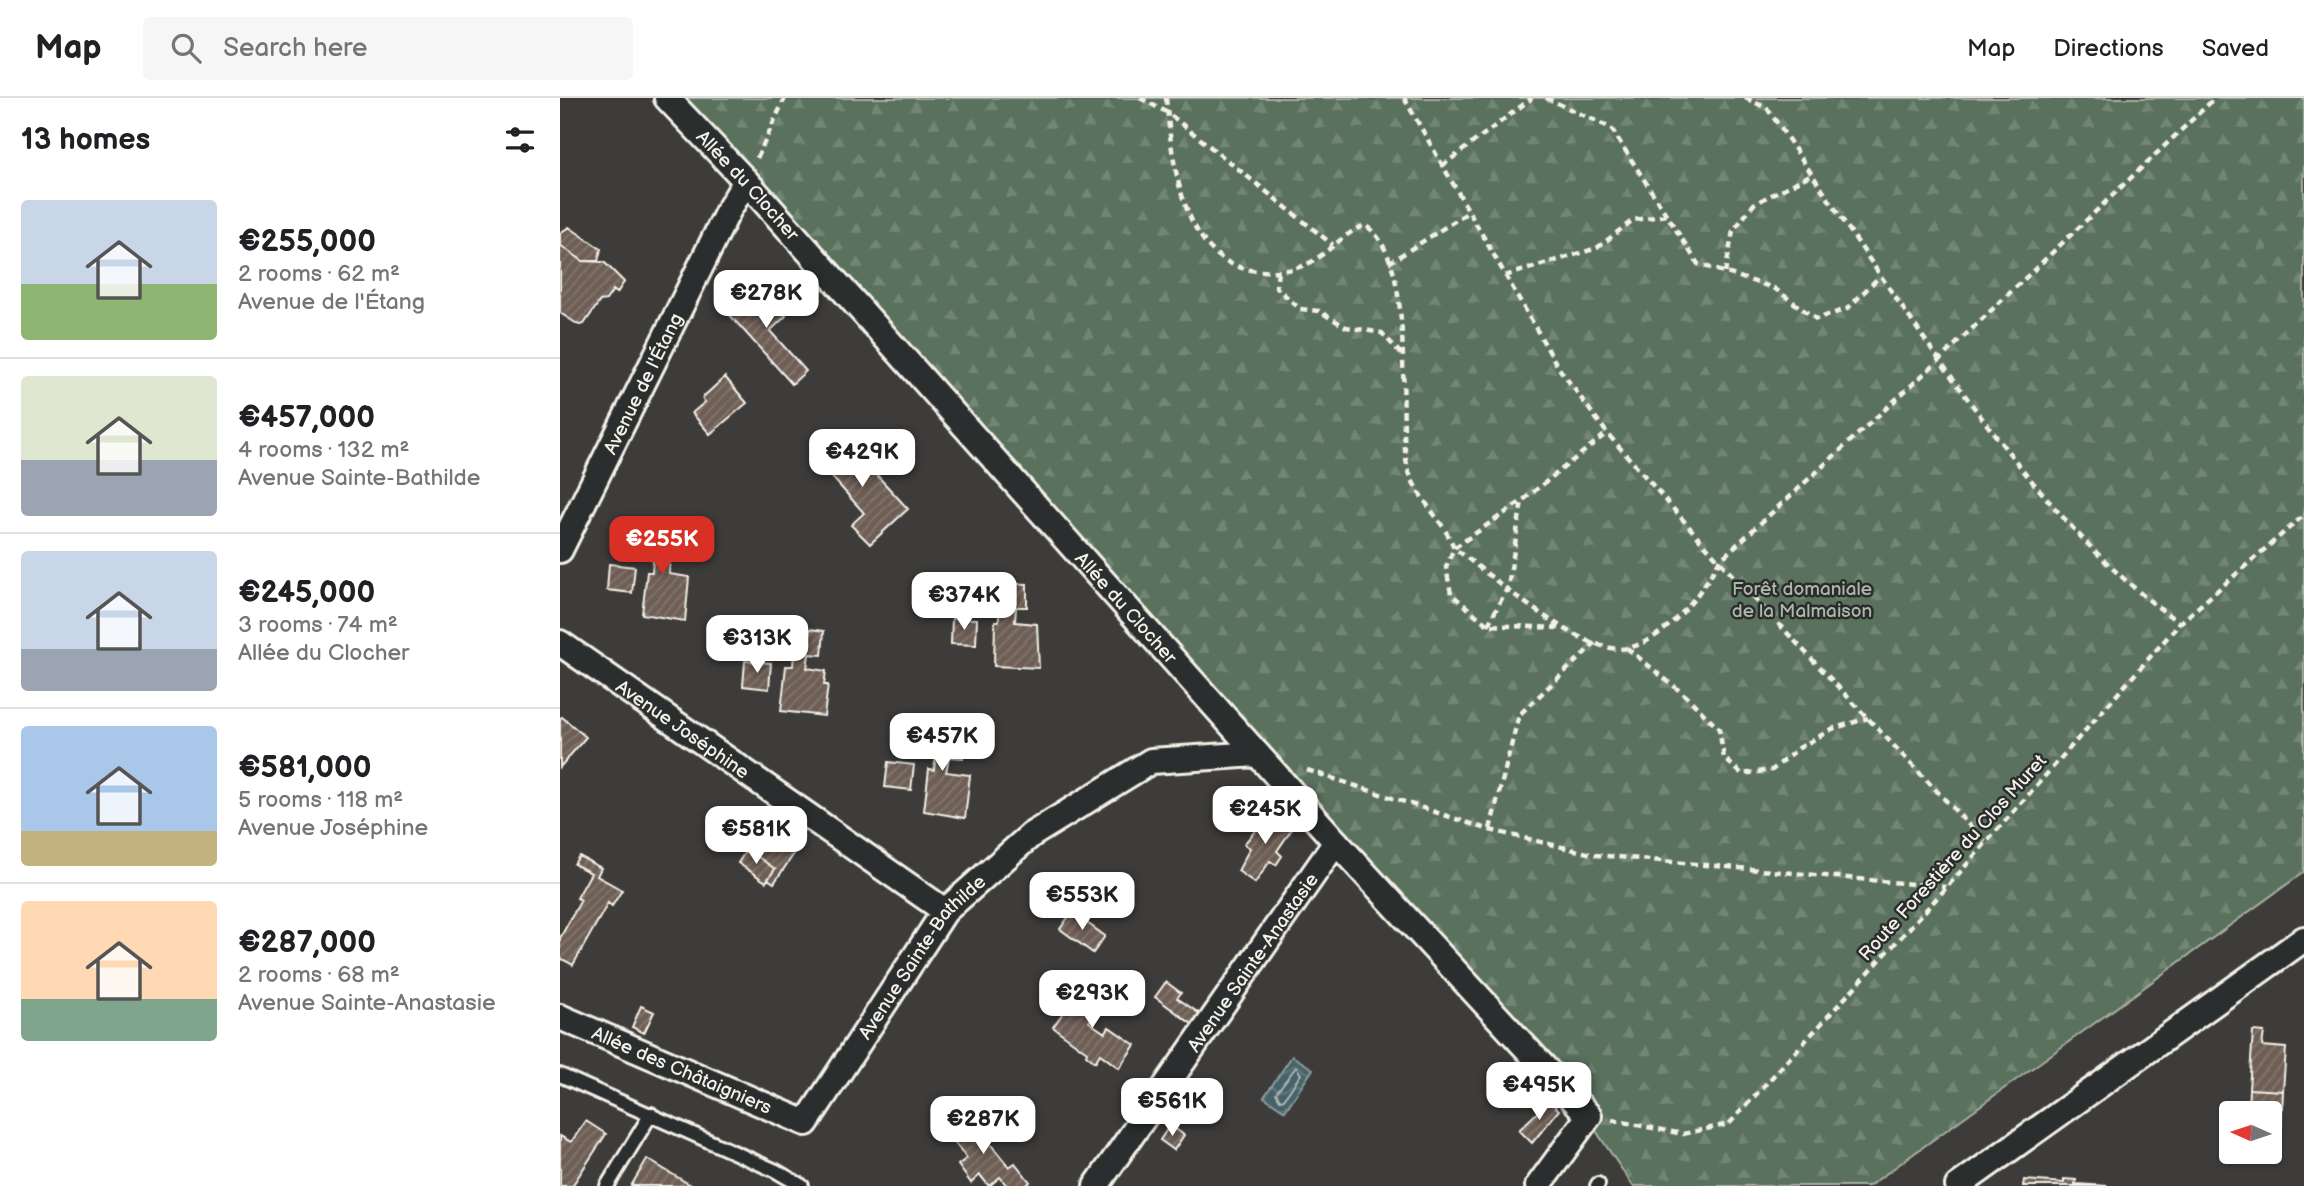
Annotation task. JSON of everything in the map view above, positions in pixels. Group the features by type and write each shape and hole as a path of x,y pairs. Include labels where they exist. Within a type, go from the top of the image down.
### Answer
{"street":[{"name":"Allée du Clocher","path":"667,98 746,181 1336,842 1589,1116"},
{"name":"Avenue de l'Étang","path":"560,550 728,211 746,181"},
{"name":"Avenue Joséphine","path":"560,643 945,911"},
{"name":"Avenue Sainte-Bathilde","path":"806,1123 945,911 1031,835 1151,761 1257,754"},
{"name":"Avenue Sainte-Anastasie","path":"1096,1186 1336,842"},
{"path":"1958,1186 2304,939"},
{"name":"Allée des Châtaigniers","path":"560,1017 806,1123"},
{"path":"1538,1186 1589,1116"}],"lane":[{"path":"560,1075 776,1171 802,1186"},
{"path":"607,1186 651,1114"}],"path":[{"path":"746,181 785,98"},
{"path":"1140,98 1168,113 1333,245"},
{"path":"1166,98 1182,195 1205,246 1226,263 1252,271 1278,272 1307,265 1365,225 1374,231 1389,263 1401,318 1406,460 1421,500 1446,527 1454,548 1560,628 1595,643 1627,648 1686,696 1719,729 1724,758 1742,774 1772,769 1799,748 1832,729 1868,718"},
{"path":"1404,98 1558,367 1607,433 1719,561 1985,842"},
{"path":"1442,166 1532,98"},
{"path":"1546,98 1611,128 1698,264 1774,288 1816,319 1847,309 1879,277"},
{"path":"1745,98 1767,108 1879,277 2025,476 2137,594 2180,623"},
{"path":"1627,648 1668,628 1707,582 1719,561 1938,360 2215,98"},
{"path":"1725,273 1733,231 1754,204 1812,174"},
{"path":"1389,263 1470,211"},
{"path":"1505,276 1597,248 1633,220 1667,215"},
{"path":"1278,272 1276,287 1300,309 1320,311 1346,327 1382,333 1404,356"},
{"path":"1560,628 1489,625 1451,594 1446,568 1454,548 1522,500 1607,433"},
{"path":"1489,625 1508,587 1522,500"},
{"name":"Route Forestière du Clos Muret","path":"1589,1116 1683,1134 1729,1124 1947,887 2180,623 2304,515"},
{"path":"1490,830 1519,715 1595,643"},
{"path":"1257,754 1490,830 1595,855 1947,887"}],"green space":[{"name":"Forêt domaniale de la Malmaison","path":"682,98 2304,98 2304,872 1869,1186 1633,1186 1594,1128 1566,1109 1357,846"}],"water":[{"path":"1292,1056 1313,1069 1285,1111 1264,1097"}],"building":[{"path":"569,227 601,249 598,261 583,261 560,245 560,233"},
{"path":"560,245 583,261 604,262 624,282 617,293 613,290 606,300 600,301 584,324 579,325 560,313"},
{"path":"758,284 786,316 770,331 806,371 792,384 728,313"},
{"path":"725,377 747,403 710,434 692,413 705,402 702,398"},
{"path":"840,435 908,509 870,544 851,525 864,513 815,458"},
{"path":"629,532 654,534 654,545 670,546 671,535 685,537 683,561 670,560 669,574 689,577 685,621 642,614 647,572 652,572 653,559 627,555"},
{"path":"609,564 635,567 632,593 607,590"},
{"path":"958,581 984,582 984,593 997,594 997,583 1027,584 1027,607 1016,607 1015,622 1037,624 1039,668 994,666 995,621 999,621 999,607 957,605"},
{"path":"952,618 977,619 976,645 951,644"},
{"path":"770,625 795,627 795,638 809,640 810,629 824,631 822,655 809,654 807,668 826,671 824,685 828,685 824,716 781,711 786,666 793,666 794,652 768,649"},
{"path":"745,661 771,663 769,689 743,686"},
{"path":"560,718 586,737 560,767"},
{"path":"911,727 936,730 935,740 950,742 951,732 965,734 963,758 949,757 946,772 970,775 965,818 924,811 929,769 934,770 936,755 908,752"},
{"path":"888,762 914,765 911,790 885,787"},
{"path":"1272,811 1294,826 1277,851 1282,856 1276,865 1270,861 1255,883 1238,871 1250,848 1244,844"},
{"path":"755,814 800,845 774,883 768,879 775,869 735,841"},
{"path":"747,849 775,869 766,882 738,863"},
{"path":"579,856 601,868 597,876 622,890 612,906 608,903 573,965 560,958 560,938 581,900 577,898 591,873 574,864"},
{"path":"1072,912 1105,936 1093,953 1060,929"},
{"path":"1166,982 1181,993 1177,998 1200,1014 1196,1027 1155,997"},
{"path":"1082,986 1104,1002 1089,1022 1105,1033 1109,1027 1135,1045 1119,1068 1100,1054 1095,1062 1086,1055 1087,1052 1053,1027"},
{"path":"641,1006 654,1012 644,1033 632,1027"},
{"path":"2253,1031 2264,1032 2262,1046 2286,1048 2283,1091 2249,1089"},
{"path":"2249,1089 2283,1091 2282,1112 2282,1101 2248,1101"},
{"path":"1549,1101 1559,1110 1532,1143 1519,1130"},
{"path":"966,1114 1009,1167 1015,1163 1030,1182 1026,1186 1007,1186 1000,1177 989,1186 980,1175 971,1183 958,1165 967,1158 945,1131"},
{"path":"586,1121 606,1134 572,1186 560,1186 560,1136 571,1142"},
{"path":"1170,1125 1184,1135 1174,1150 1160,1140"},
{"path":"647,1159 692,1186 631,1186"},
{"path":"2064,1179 2076,1180 2075,1184 2108,1186 2023,1186 2024,1180 2064,1183"}]}
